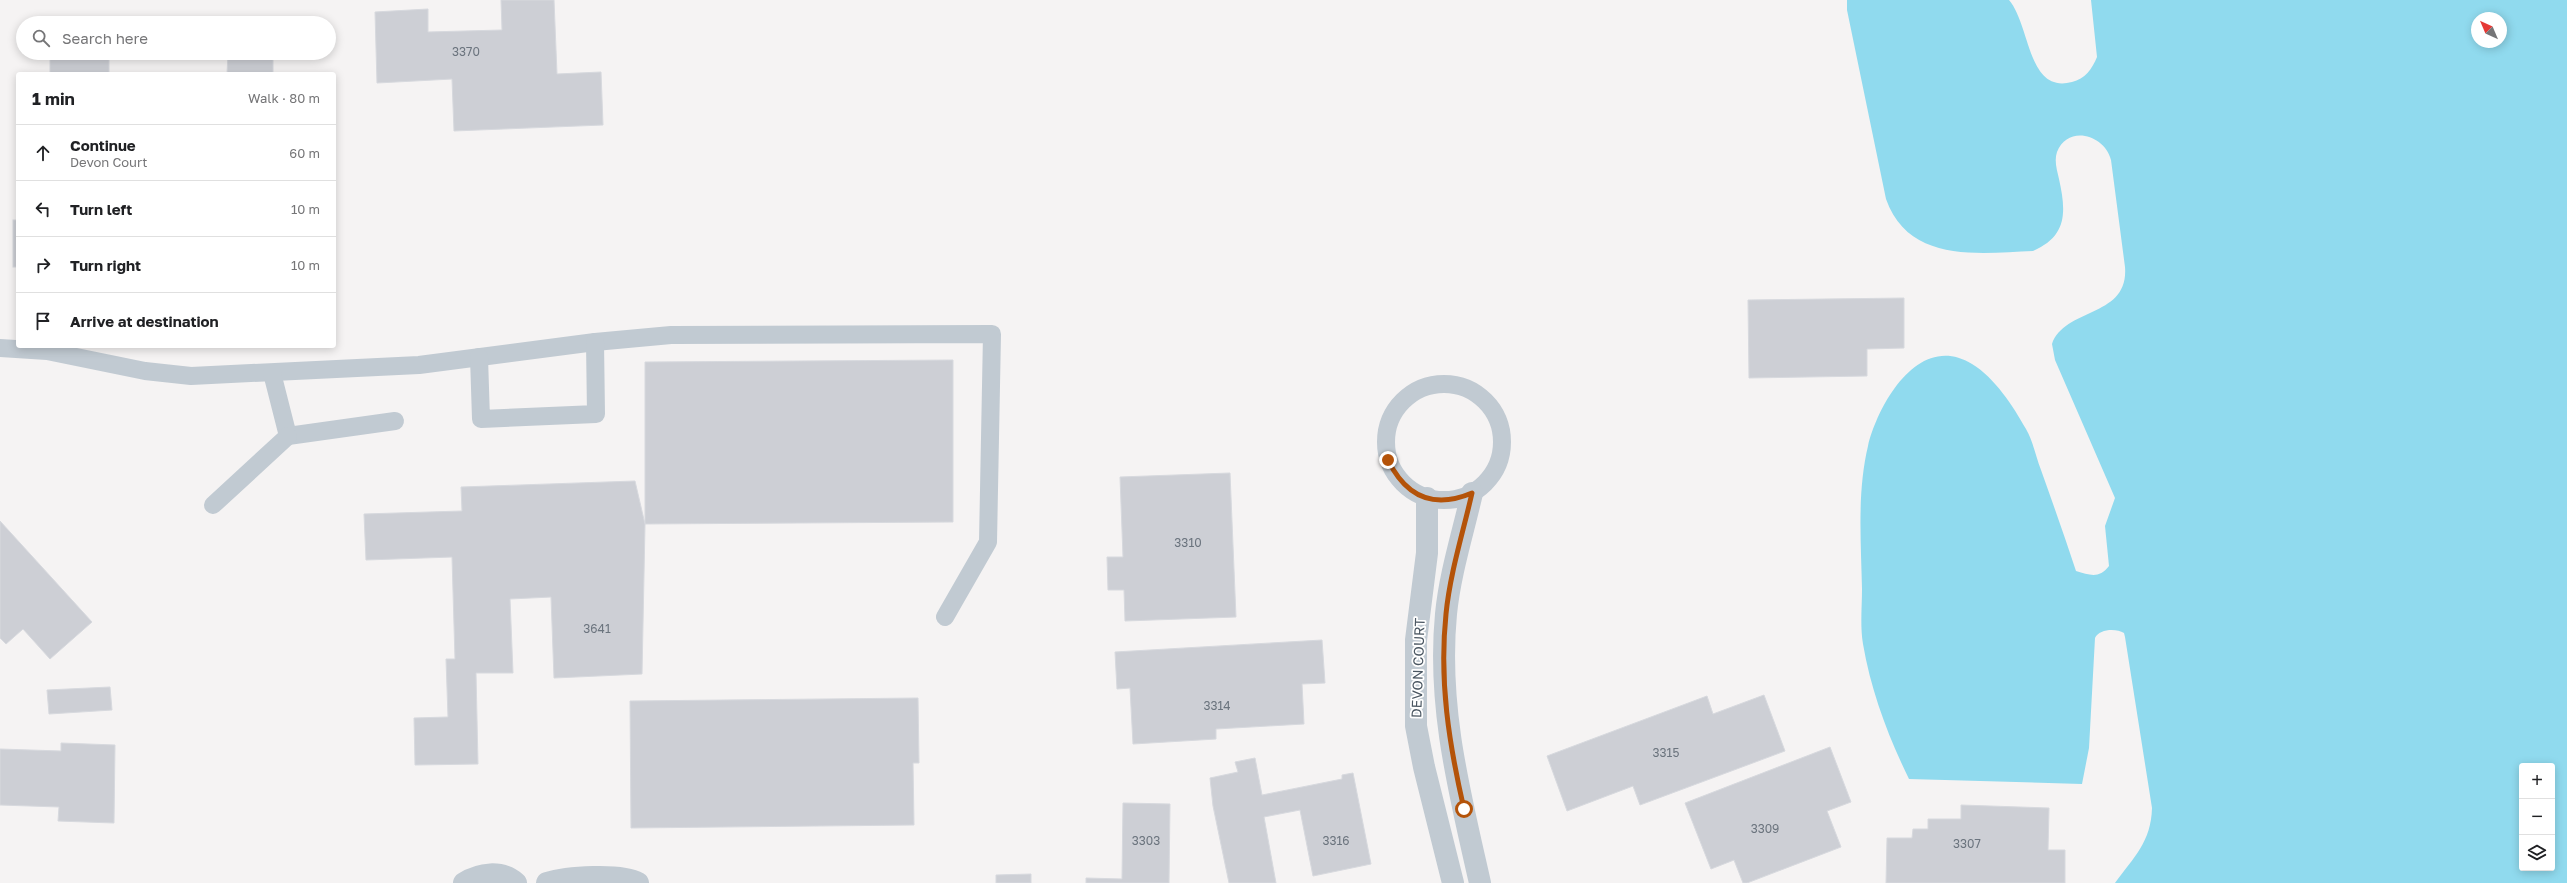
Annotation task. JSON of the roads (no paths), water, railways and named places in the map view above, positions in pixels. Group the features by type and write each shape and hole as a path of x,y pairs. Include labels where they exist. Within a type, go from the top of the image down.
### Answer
{"street":[{"name":"DEVON COURT","path":"1472,493 1452,576 1446,614 1444,696 1452,757 1480,883"},
{"name":"DEVON COURT","path":"1426,498 1427,553 1416,640 1416,726 1424,767 1453,883"},
{"path":"464,883 476,876 489,874 502,876 516,883"},
{"path":"547,883 559,879 613,878 638,883"}],"lane":[{"path":"0,348 47,351 146,371 191,376 419,365 595,342 671,335 992,334 988,542 945,617"},
{"path":"479,357 481,419 596,414 595,342"},
{"path":"272,372 288,436"},
{"path":"1447,383 1465,387 1482,397 1494,411 1501,428 1502,447 1497,465 1487,481 1472,493 1458,499 1442,501 1426,498 1410,490 1396,476 1388,460 1385,441 1388,423 1397,406 1411,394 1428,385 1447,383"},
{"path":"213,505 288,436 395,421"}],"water":[{"path":"1847,0 2009,0 2022,25 2038,68 2046,78 2057,83 2072,82 2081,79 2093,66 2097,57 2091,0 2567,0 2567,883 2115,883 2135,857 2145,840 2151,820 2152,808 2125,637 2124,633 2117,630 2104,631 2095,638 2089,748 2082,784 1909,779 1881,713 1866,662 1862,637 1861,499 1865,463 1873,429 1891,393 1904,377 1918,364 1935,357 1953,356 1972,364 1988,377 2003,393 2028,434 2033,444 2076,571 2090,575 2102,573 2109,566 2105,526 2115,498 2055,360 2052,344 2059,332 2069,324 2107,304 2117,295 2124,283 2125,267 2111,160 2102,144 2086,136 2069,138 2062,143 2057,152 2056,166 2063,202 2062,221 2053,238 2033,251 1969,253 1929,245 1911,235 1897,220 1886,199 1847,10"}]}
